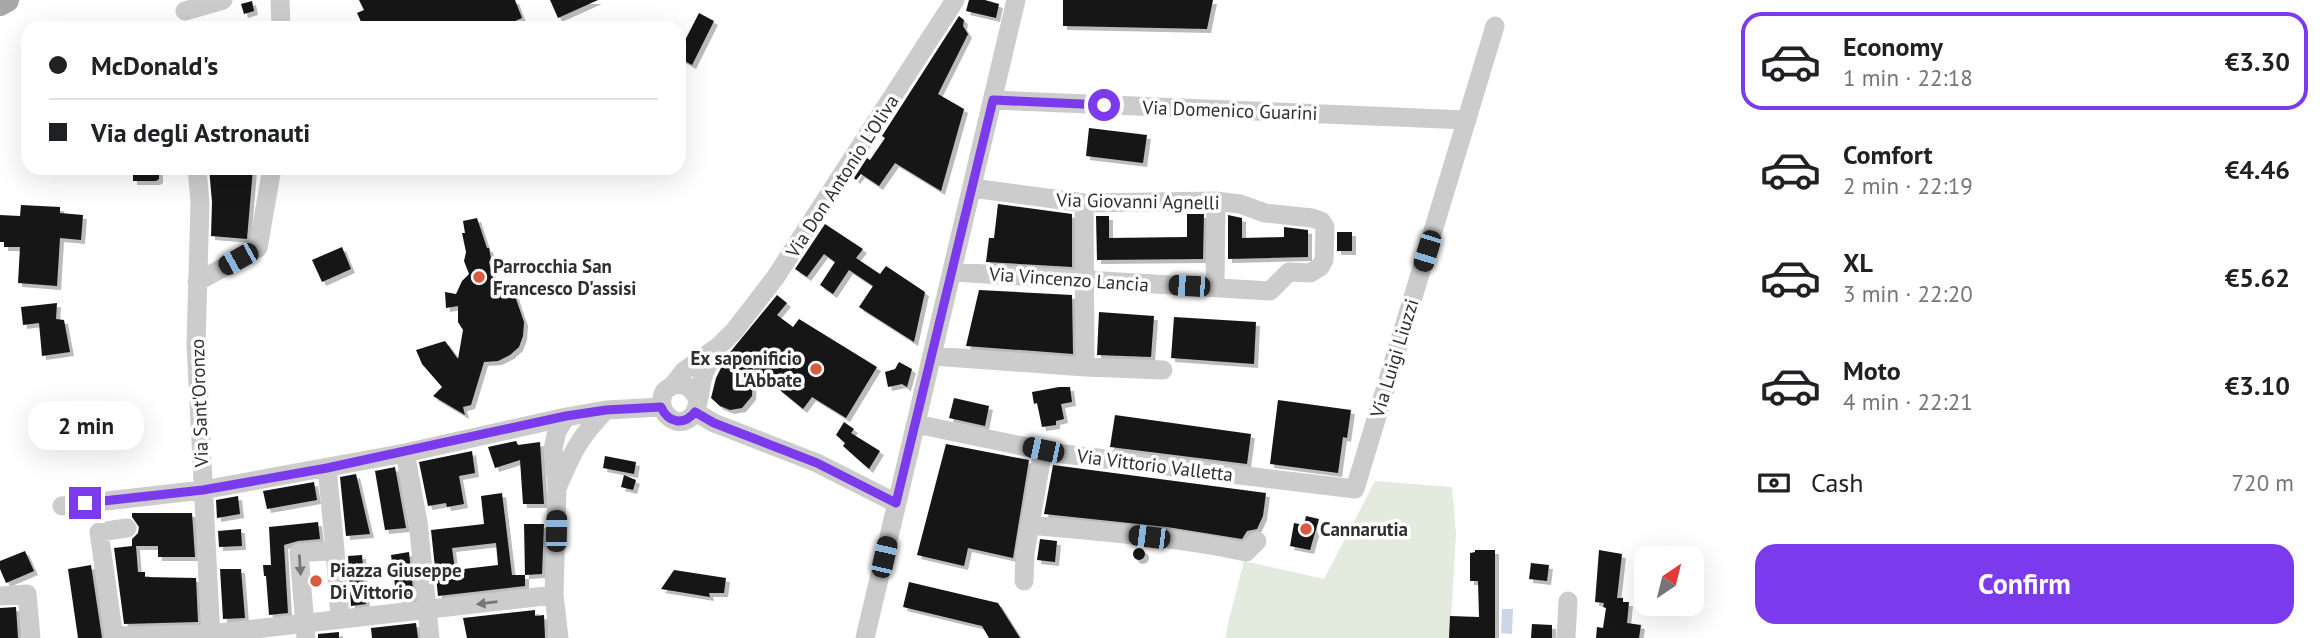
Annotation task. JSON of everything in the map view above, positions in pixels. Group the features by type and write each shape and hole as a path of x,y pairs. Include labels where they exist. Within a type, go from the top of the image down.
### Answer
{"main road":[{"path":"0,4 7,0"}],"street":[{"path":"185,13 223,0"},
{"path":"280,0 281,21"},
{"name":"Via Don Antonio L'Oliva","path":"671,386 684,371 719,346 734,331 775,278 955,0"},
{"path":"864,638 1016,0"},
{"name":"Via Luigi Liuzzi","path":"1354,489 1495,26"},
{"name":"Via Domenico Guarini","path":"993,100 1466,121"},
{"name":"Via Sant'Oronzo","path":"198,175 200,202 196,344 211,636"},
{"path":"197,282 258,248 271,175"},
{"name":"Via Giovanni Agnelli","path":"972,188 1084,203 1216,201 1240,204 1265,213 1321,221 1325,226 1324,260 1320,267 1310,272 1289,272 1270,291"},
{"path":"1215,288 1216,201"},
{"path":"1084,203 1085,367"},
{"name":"Via Vincenzo Lancia","path":"953,272 1270,291"},
{"name":"Via Don Antonio L'Oliva","path":"696,405 704,372 719,346"},
{"path":"933,356 1163,370"},
{"path":"696,405 691,417 680,421 668,417 661,407 664,392 671,386 690,387 696,405 714,423 817,463 896,503"},
{"path":"62,506 203,490 405,453 566,416 606,410 661,407"},
{"path":"557,487 574,446 606,410"},
{"path":"566,416 573,430 574,446"},
{"path":"559,638 554,595 557,487 553,449 557,431 566,416"},
{"name":"Via Vittorio Valletta","path":"916,424 1043,450 1354,489"},
{"path":"531,425 543,434 553,449"},
{"path":"1024,582 1030,525 1043,450"},
{"path":"405,453 418,522 430,638"},
{"path":"327,468 340,619"},
{"path":"1030,525 1139,536 1246,552 1257,541"},
{"path":"127,528 99,531 114,637 305,631 340,619 554,595"},
{"path":"305,631 299,553 335,550"},
{"path":"0,596 27,594 31,638"},
{"path":"1566,638 1569,601"}],"shaded area":[{"path":"1375,481 1452,487 1456,533 1450,638 1226,638 1244,561 1324,579"}],"water":[{"path":"1502,609 1513,609 1512,634 1501,633"}],"building":[{"path":"359,0 515,0 522,18 515,21 361,21 357,13 364,10"},
{"path":"550,0 598,0 558,18"},
{"path":"969,0 985,0 999,4 996,18 966,11"},
{"path":"1063,0 1213,0 1207,29 1063,26"},
{"path":"252,1 254,11 244,14 241,4"},
{"path":"699,13 714,21 692,65 686,62 686,38"},
{"path":"959,16 964,20 963,26 968,34 938,94 964,109 941,191 895,163 879,186 861,174 856,180 854,178 885,138 882,136"},
{"path":"1089,128 1147,135 1143,163 1086,156"},
{"path":"133,175 159,175 156,181 133,181"},
{"path":"210,175 252,175 247,239 211,236"},
{"path":"998,204 1072,214 1072,267 986,262 989,238 994,238"},
{"path":"21,205 60,207 60,213 83,215 81,240 60,238 57,286 18,283 20,247 4,247 4,242 0,242 0,215 20,216"},
{"path":"1187,214 1204,214 1203,259 1097,260 1096,216 1109,216 1109,238 1187,237"},
{"path":"1228,215 1242,218 1242,238 1284,237 1284,227 1308,230 1308,257 1228,259"},
{"path":"477,218 489,248 489,262 496,290 508,288 509,294 514,293 524,322 519,347 498,361 484,362 471,405 463,407 465,415 433,396 442,387 422,364 416,350 445,341 458,359 463,330 458,322 458,306 446,308 445,292 456,294 469,274 464,261 466,252 462,233 465,233 463,221"},
{"path":"825,224 863,249 856,258 880,274 886,266 925,292 914,342 859,307 873,286 849,270 833,294 820,285 835,262 824,254 807,277 795,269"},
{"path":"1337,232 1352,232 1352,251 1337,251"},
{"path":"342,247 351,269 322,282 312,260"},
{"path":"979,290 1072,295 1073,354 966,346"},
{"name":"Ex saponificio L'Abbate","path":"777,295 787,303 777,315 793,327 799,319 877,367 846,418 812,397 803,409 753,368 752,396 742,408 730,410 711,398 716,378 727,356"},
{"path":"57,303 56,319 64,320 70,352 42,356 39,323 23,325 21,307"},
{"path":"1099,312 1154,316 1151,357 1097,355"},
{"path":"1174,317 1256,322 1254,364 1171,358"},
{"path":"899,362 912,369 907,387 902,384 888,387 885,372 895,369"},
{"path":"1070,387 1072,402 1061,404 1064,419 1056,421 1056,425 1042,427 1032,392"},
{"path":"954,398 989,406 985,426 949,418"},
{"path":"1278,400 1351,410 1347,438 1343,437 1338,473 1270,464"},
{"path":"54,414 56,441 43,442 43,415"},
{"path":"1115,415 1251,434 1247,464 1110,447"},
{"path":"844,422 854,429 851,433 880,451 869,469 843,446 845,443 836,435"},
{"path":"516,441 518,445 540,442 544,504 523,504 520,460 495,468 488,447"},
{"path":"946,444 1029,460 1013,558 968,548 964,566 917,555"},
{"path":"472,451 475,473 459,476 464,504 428,506 419,462"},
{"path":"605,456 636,462 634,474 603,468"},
{"path":"1053,465 1266,493 1263,516 1257,529 1247,531 1242,539 1167,527 1044,514"},
{"path":"395,467 406,528 385,530 375,471"},
{"path":"356,474 370,534 346,536 340,477"},
{"path":"624,475 636,480 633,490 621,487"},
{"path":"314,482 317,500 267,509 263,491"},
{"path":"502,493 512,575 525,575 525,586 438,596 431,530 484,524 481,496","holes":["496,543 498,565 455,570 452,548"]},
{"path":"238,496 240,514 217,518 216,500"},
{"path":"132,513 192,513 195,557 158,557 158,546 136,546 138,572 145,572 145,577 196,578 198,622 124,624 114,548 132,546 132,539 138,533 139,527"},
{"path":"1306,516 1319,519 1310,550 1290,546 1294,523 1304,525"},
{"path":"318,522 320,539 284,545 288,613 269,615 263,565 271,565 269,527"},
{"path":"524,524 544,524 542,574 525,575"},
{"path":"241,529 242,546 219,547 218,531"},
{"path":"1040,539 1057,541 1055,562 1037,560"},
{"path":"1139,548 1145,554 1139,560 1133,554"},
{"path":"1475,550 1495,550 1495,638 1449,638 1450,616 1479,617 1478,581 1470,581 1470,553"},
{"path":"1599,550 1622,554 1617,598 1629,602 1627,623 1641,625 1639,638 1596,638 1597,627 1603,628 1606,608 1603,607 1604,603 1595,602"},
{"path":"25,551 34,571 6,583 0,569 0,561"},
{"path":"409,552 414,599 397,601 391,555"},
{"path":"362,555 366,604 351,606 348,556"},
{"path":"1531,563 1549,565 1547,581 1529,579"},
{"path":"91,565 102,638 78,638 68,569"},
{"path":"220,569 241,569 245,618 223,619"},
{"path":"674,570 726,578 724,593 709,593 710,597 661,589"},
{"path":"909,582 998,603 1020,638 989,638 982,626 903,607"},
{"path":"16,607 18,638 0,638 0,608"},
{"path":"535,610 535,616 544,615 545,638 467,638 463,618"},
{"path":"416,623 418,638 372,638 371,628"},
{"path":"1532,624 1552,625 1552,638 1531,638"},
{"path":"339,632 339,638 318,638 318,634"}],"place":[{"name":"Parrocchia San Francesco D'assisi","path":"479,277"},
{"name":"Ex saponificio L'Abbate","path":"816,369"},
{"name":"Cannarutia","path":"1306,529"},
{"name":"Piazza Giuseppe Di Vittorio","path":"316,581"}],"route":[{"path":"85,503 203,490 327,468 566,416 606,410 661,407 663,413 673,420 686,420 695,412 714,423 817,463 896,503 993,100 1104,105"}]}
